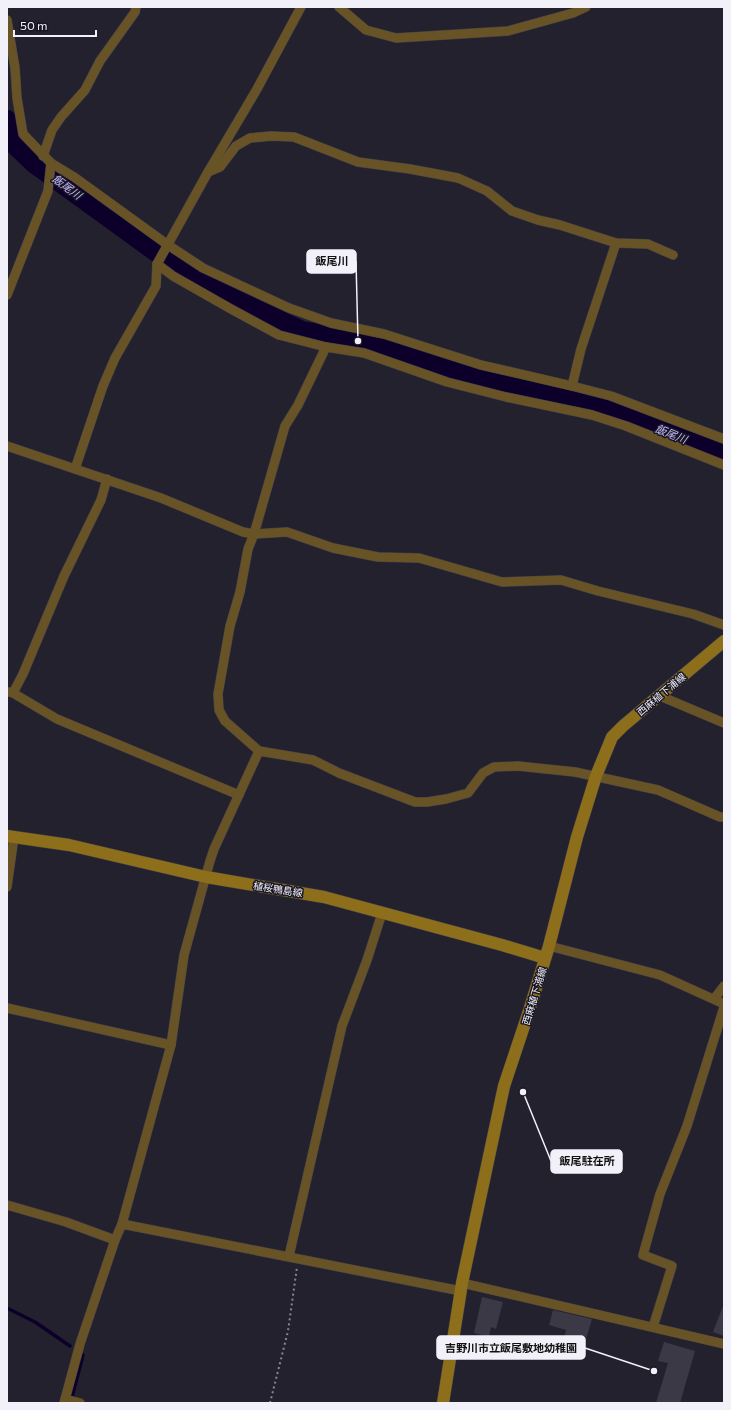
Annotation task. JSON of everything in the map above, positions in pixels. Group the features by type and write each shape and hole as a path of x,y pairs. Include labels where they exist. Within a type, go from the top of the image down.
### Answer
{"main road":[{"name":"西麻植下浦線","path":"443,1403 462,1287 504,1086 549,946 577,837 596,776 612,737 724,641"},
{"name":"植桜鴨島線","path":"10,837 69,845 206,877 324,896 545,958"}],"street":[{"path":"43,156 52,130 61,117 85,90 100,61 135,12 136,7"},
{"path":"75,469 103,386 115,358 156,286 157,264 257,88 301,7"},
{"path":"340,7 366,30 396,38 508,31 573,13 586,7"},
{"path":"7,20 15,68 17,98 23,134 51,163 92,189 168,245 203,268 289,308 331,323 384,334 481,365 611,396 724,439"},
{"path":"208,172 220,167 236,146 250,138 271,136 294,137 358,162 410,168 458,178 487,191 512,211 616,243 648,244 673,255"},
{"path":"7,295 48,192 51,163"},
{"path":"572,386 581,349 616,243"},
{"path":"157,264 173,276 218,302 279,334 326,347 364,353 447,382 592,416 626,426 724,465"},
{"path":"326,347 298,405 285,426 254,534 248,549 240,592 230,626 218,694 219,710 225,722 259,751 313,760 339,773 415,802 446,799 468,793 483,773 494,767 518,766 576,772 658,790 720,817 724,817"},
{"path":"7,446 161,498 244,532 254,534 287,532 333,548 378,557 419,558 502,582 560,580 598,591 693,614 724,625"},
{"path":"107,479 101,500 64,576 23,674 10,693 57,719 239,795"},
{"path":"660,696 724,724"},
{"path":"70,1401 80,1344 115,1240 122,1224 171,1045 184,955 214,849 259,751"},
{"path":"7,887 10,837"},
{"path":"289,1256 342,1026 367,960 382,913"},
{"path":"549,946 660,975 724,1005 687,1126 660,1194 643,1255 672,1266 654,1328"},
{"path":"714,999 724,986"},
{"path":"7,1008 171,1045"},
{"path":"7,1205 66,1222 115,1240"},
{"path":"122,1224 298,1258 462,1287 724,1344"}],"path":[{"path":"270,1403 288,1331 298,1258"}],"building":[{"path":"482,1297 503,1302 496,1329 491,1327 489,1337 474,1333"},
{"path":"724,1306 724,1336 713,1332"},
{"path":"553,1310 592,1319 583,1349 577,1347 574,1355 561,1352 566,1330 549,1325"},
{"path":"664,1342 695,1351 680,1403 656,1403 668,1363 658,1361"}],"waterway":[{"name":"飯尾川","path":"7,120 13,143 35,164 173,264 255,309 302,331 358,341 444,367 601,407 724,455"},
{"path":"7,1308 35,1322 70,1346"},
{"path":"71,1401 83,1355"}],"place":[{"name":"飯尾川","path":"358,341"},
{"name":"飯尾駐在所","path":"523,1092"},
{"name":"吉野川市立飯尾敷地幼稚園","path":"654,1371"}]}
